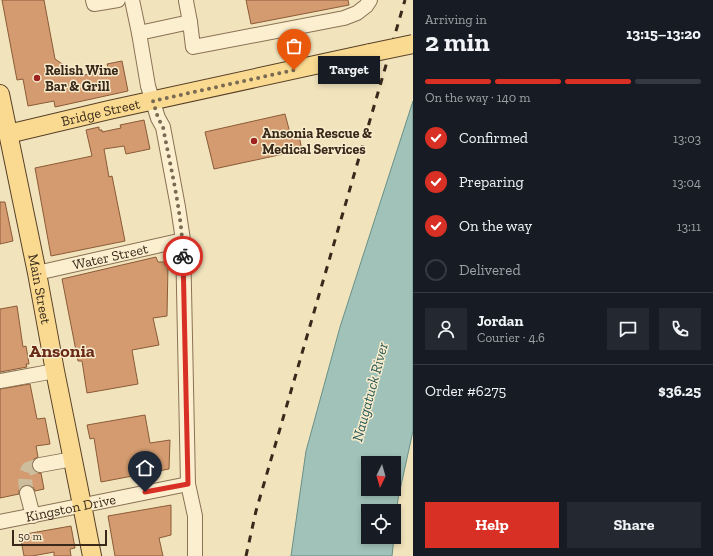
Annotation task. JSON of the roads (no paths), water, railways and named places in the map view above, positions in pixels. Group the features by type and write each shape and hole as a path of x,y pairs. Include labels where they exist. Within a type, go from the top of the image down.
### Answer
{"main road":[{"name":"Bridge Street","path":"4,134 413,44"},
{"name":"Main Street","path":"0,94 4,134 37,273 54,370 92,556"}],"street":[{"path":"93,0 94,4 118,0"},
{"path":"132,0 148,86 158,118 163,127 183,240 188,484 195,516 195,556"},
{"path":"186,1 193,47 344,18 357,13 366,6 370,0"},
{"path":"139,33 190,22"},
{"name":"Water Street","path":"37,273 183,240"},
{"path":"0,381 54,370"},
{"path":"40,465 73,459"},
{"name":"Kingston Drive","path":"0,522 188,484"},
{"path":"27,493 33,516"}],"water":[{"name":"Naugatuck River","path":"413,101 413,431 401,485 401,456 361,456 361,496 399,496 397,504 361,504 361,544 393,544 392,556 291,556 306,451 340,327"}],"tunnel":[{"path":"27,493 25,481 28,469 40,465"}],"railway":[{"path":"246,556 256,511 405,0"}],"place":[{"name":"Target","path":"294,70"},
{"name":"Relish Wine Bar & Grill","path":"37,78"},
{"name":"Ansonia Rescue & Medical Services","path":"254,141"}],"district":[{"name":"Ansonia","path":"62,351"}]}
